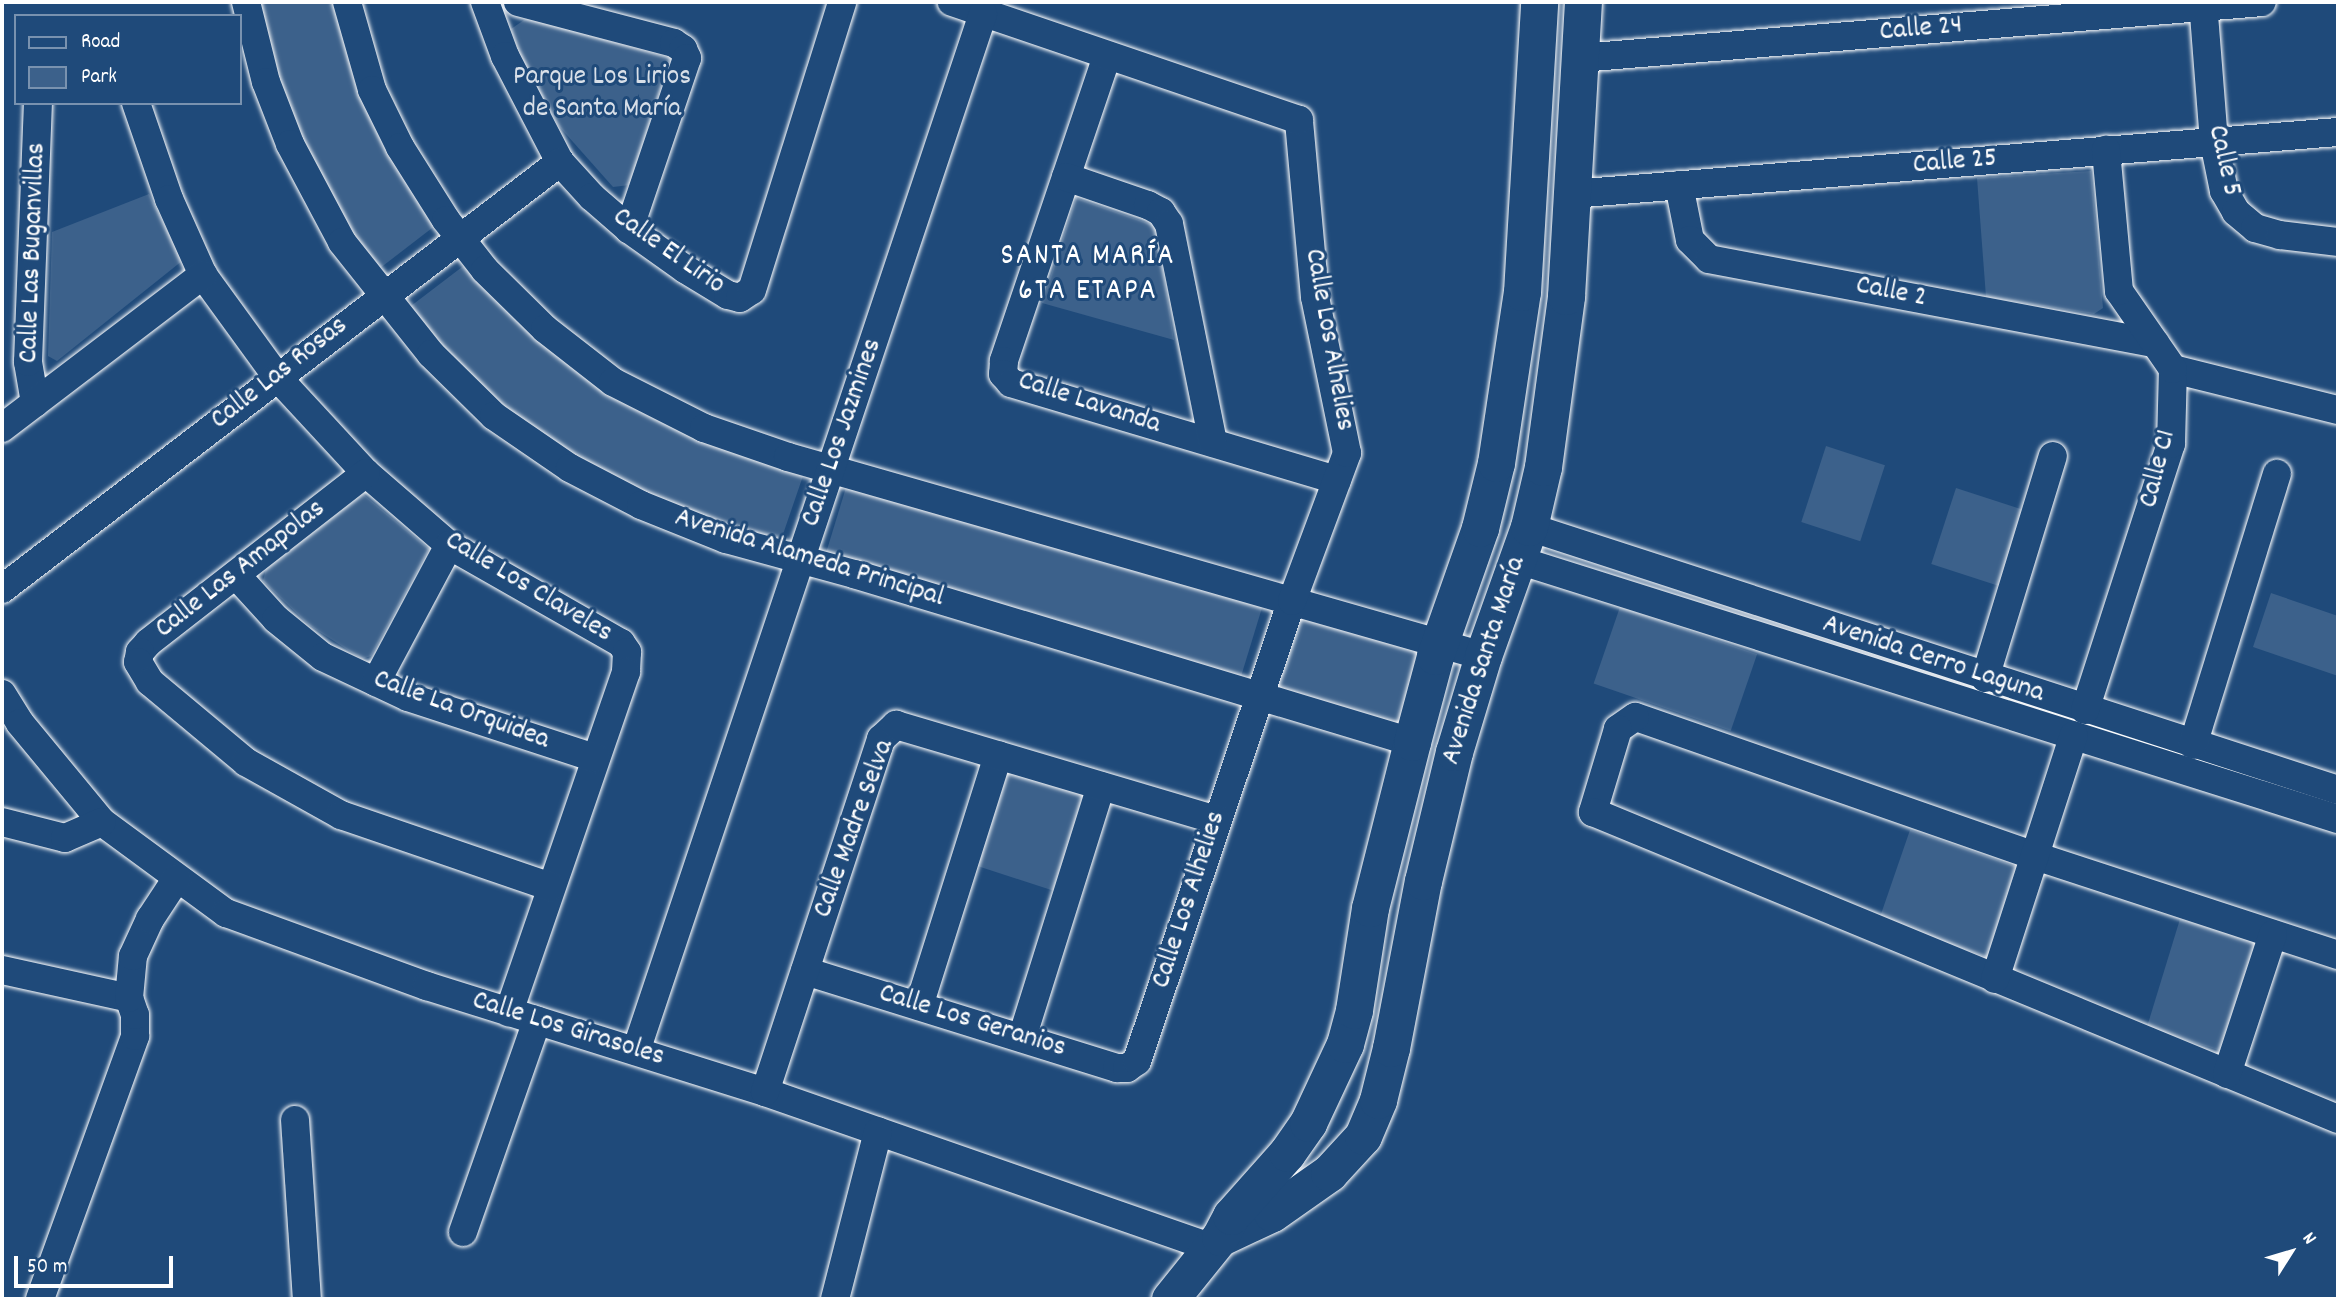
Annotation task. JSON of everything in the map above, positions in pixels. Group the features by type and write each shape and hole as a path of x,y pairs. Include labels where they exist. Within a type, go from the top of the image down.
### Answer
{"main road":[{"name":"Avenida Santa María","path":"1170,1299 1215,1242 1231,1216 1287,1153 1308,1123 1345,1044 1354,1010 1370,908 1439,643 1480,528 1510,388 1522,292 1539,2"},
{"name":"Avenida Santa María","path":"1215,1242 1272,1213 1329,1173 1363,1136 1372,1118 1386,1073 1402,981 1454,752 1483,656 1523,544 1544,467 1566,296 1583,2"}],"street":[{"name":"Avenida Alameda Principal","path":"246,2 267,82 290,144 342,242 430,354 494,416 570,468 641,505 714,534 1412,742"},
{"path":"347,2 372,90 400,147 459,237 485,270 545,328 613,382 704,428 831,469 1483,656"},
{"name":"Calle El Lirio","path":"485,2 505,56 560,162 592,197 629,229 728,295 740,298 751,290 842,2"},
{"path":"518,2 674,43 683,49 687,58 629,229"},
{"name":"Calle Los Alhelies","path":"952,2 1299,120 1315,297 1347,453 1216,820 1137,1060"},
{"name":"Calle 24","path":"1580,58 2204,4 2262,2"},
{"name":"Calle 5","path":"2204,4 2214,142 2224,191 2236,212 2255,228 2280,235 2338,242"},
{"name":"Calle Los Jazmines","path":"636,1051 983,14"},
{"name":"Calle Lavanda","path":"1107,55 1004,362 1003,374 1011,383 1337,480"},
{"name":"Calle Las Buganvillas","path":"35,403 28,362 38,105"},
{"path":"137,105 169,200 203,275 277,377"},
{"name":"Calle 25","path":"1572,194 2338,131"},
{"path":"2106,150 2119,291 2173,369 2338,410"},
{"name":"Calle Las Rosas","path":"2,589 560,162"},
{"path":"1066,177 1148,205 1161,212 1169,224 1213,443"},
{"name":"Calle 2","path":"1679,185 1690,240 1709,259 2155,343"},
{"path":"2,428 203,275"},
{"name":"Calle C1","path":"1995,979 2171,444 2173,369"},
{"name":"Calle Los Claveles","path":"277,377 366,473 449,545 621,643 628,652 626,672 509,1012"},
{"path":"1984,678 2053,456"},
{"name":"Calle Las Amapolas","path":"366,473 140,652 138,662 150,682 246,762 341,816 551,887"},
{"path":"2193,745 2277,474"},
{"path":"1523,544 2079,722 2338,819"},
{"name":"Avenida Cerro Laguna","path":"1523,544 1984,678 2079,722 2193,745 2338,790"},
{"path":"376,682 449,545"},
{"name":"Calle La Orquidea","path":"236,575 276,619 323,657 408,697 595,758"},
{"name":"Calle Los Girasoles","path":"2,694 20,723 102,822 226,913 428,986 765,1092 1215,1242"},
{"path":"2338,956 2035,856 1635,717 1618,729 1593,813 2338,1119"},
{"name":"Calle Madre Selva","path":"765,1092 881,739 897,725 1216,820"},
{"path":"919,1006 998,755"},
{"path":"1022,1038 1101,786"},
{"path":"2,822 65,838 102,822"},
{"path":"40,1299 135,1036 135,1015 129,998 133,956 150,919 177,878"},
{"path":"2227,1074 2273,934"},
{"path":"2,970 129,998"},
{"name":"Calle Los Geranios","path":"805,971 1117,1068 1127,1068 1137,1060"},
{"path":"463,1232 537,1021"},
{"path":"295,1119 307,1299"},
{"path":"835,1299 878,1131"}],"green space":[{"path":"255,2 337,2 436,225 375,272 302,145 272,68"},
{"name":"Parque Los Lirios de Santa María","path":"527,18 670,58 630,185 613,187 558,125 525,67 511,29"},
{"path":"2091,171 2103,308 2094,314 1986,297 1977,178"},
{"path":"149,194 182,261 57,361 48,356 52,232"},
{"path":"1076,198 1156,226 1174,340 1042,303"},
{"path":"466,264 537,336 804,473 780,543 726,528 646,495 576,457 502,405 438,347 407,309"},
{"path":"1826,446 1885,465 1860,541 1801,522"},
{"path":"848,481 1262,608 1238,685 824,558"},
{"path":"1956,488 2024,510 2000,586 1931,564"},
{"path":"363,494 429,549 371,656 362,659 309,625 263,581 266,569"},
{"path":"2271,593 2338,616 2338,676 2253,647"},
{"path":"1620,607 1757,654 1731,731 1594,684"},
{"path":"1299,612 1427,651 1403,729 1275,689"},
{"path":"1009,769 1085,794 1054,891 977,866"},
{"path":"1910,830 2022,868 1991,958 1879,920"},
{"path":"2180,919 2263,944 2230,1053 2147,1028"}],"district":[{"name":"SANTA MARÍA 6TA ETAPA","path":"1088,275"}]}
